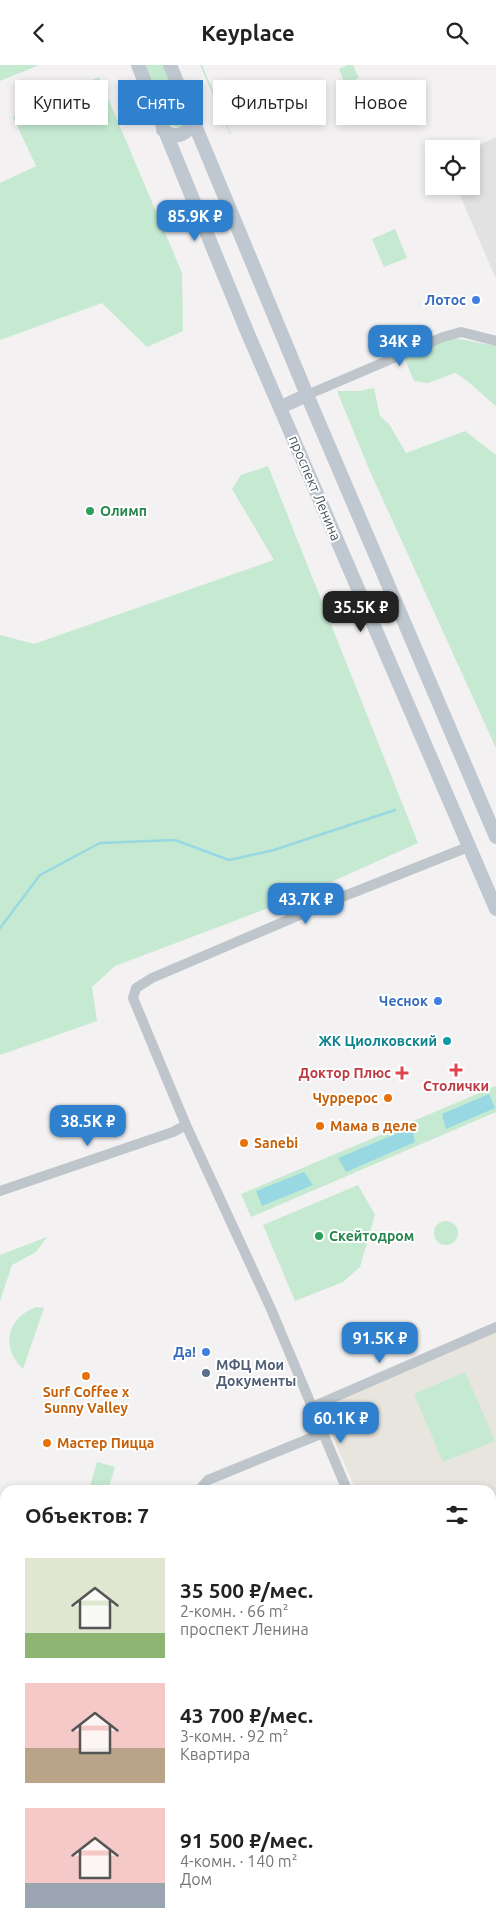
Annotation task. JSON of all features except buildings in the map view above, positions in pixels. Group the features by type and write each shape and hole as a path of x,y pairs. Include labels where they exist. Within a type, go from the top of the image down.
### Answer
{"main road":[{"name":"проспект Ленина","path":"138,65 280,407 496,909"},
{"name":"проспект Ленина","path":"170,65 176,80"},
{"path":"164,130 174,136 183,135 190,129 190,125"},
{"name":"проспект Ленина","path":"194,125 496,837"},
{"path":"280,407 307,395"}],"street":[{"path":"307,395 443,337 460,332 496,341"},
{"path":"345,1485 271,1309 186,1125 133,998 136,988 152,978 198,957 468,847"},
{"path":"0,1191 172,1132 186,1125"},
{"path":"312,1407 496,1327"},
{"path":"204,1485 208,1480 322,1433"}],"shaded area":[{"path":"496,137 496,279 460,195 480,195 480,144"},
{"path":"496,1332 496,1485 354,1485 323,1414 325,1404"}],"green space":[{"path":"0,65 39,65 0,81"},
{"path":"145,65 165,65 171,80 151,80"},
{"path":"200,65 202,65 213,95"},
{"path":"353,65 359,78 343,80 339,69"},
{"path":"108,98 182,273 183,331 147,347 102,303 0,340 0,183 36,166 17,125 108,125"},
{"path":"170,125 184,125 179,128"},
{"path":"395,229 407,258 384,267 372,239"},
{"path":"454,338 496,346 496,406 455,373 428,383 414,381 405,359 412,354"},
{"path":"374,388 380,416 389,424 406,453 465,431 496,455 496,748 369,469 337,391 359,391"},
{"path":"268,466 418,843 300,896 115,966 92,987 97,1021 0,1055 0,635 34,644 274,560 232,489 241,475"},
{"path":"496,1086 496,1112 251,1217 241,1194"},
{"name":"Скейтодром","path":"358,1185 375,1215 360,1267 343,1282 295,1301 263,1225"},
{"path":"446,1221 451,1222 457,1228 457,1238 451,1244 446,1245 441,1244 435,1238 434,1233 435,1228 441,1222"},
{"path":"47,1237 36,1252 12,1265 0,1301 0,1255"},
{"path":"37,1307 44,1308 23,1369 11,1352 9,1343 10,1333 13,1325 19,1318 27,1311"},
{"path":"465,1372 495,1441 443,1462 414,1394"},
{"path":"97,1462 115,1467 110,1485 90,1485"}],"water":[{"path":"489,1094 495,1108 446,1129 442,1114"},
{"path":"412,1127 415,1142 346,1172 338,1158"},
{"path":"304,1172 313,1185 262,1206 256,1191"}],"waterway":[{"path":"0,928 40,875 100,843 175,840 229,860 274,850 395,810"}],"place":[{"name":"Лотос","path":"476,300"},
{"name":"Олимп","path":"90,511"},
{"name":"Чеснок","path":"438,1001"},
{"name":"ЖК Циолковский","path":"447,1041"},
{"name":"Столички","path":"456,1070"},
{"name":"Доктор Плюс","path":"402,1073"},
{"name":"Чуррерос","path":"388,1098"},
{"name":"Мама в деле","path":"320,1126"},
{"name":"Sanebi","path":"244,1143"},
{"name":"Скейтодром","path":"319,1236"},
{"name":"Да!","path":"206,1352"},
{"name":"МФЦ Мои Документы","path":"206,1373"},
{"name":"Surf Coffee x Sunny Valley","path":"86,1376"},
{"name":"Мастер Пицца","path":"47,1443"}]}
